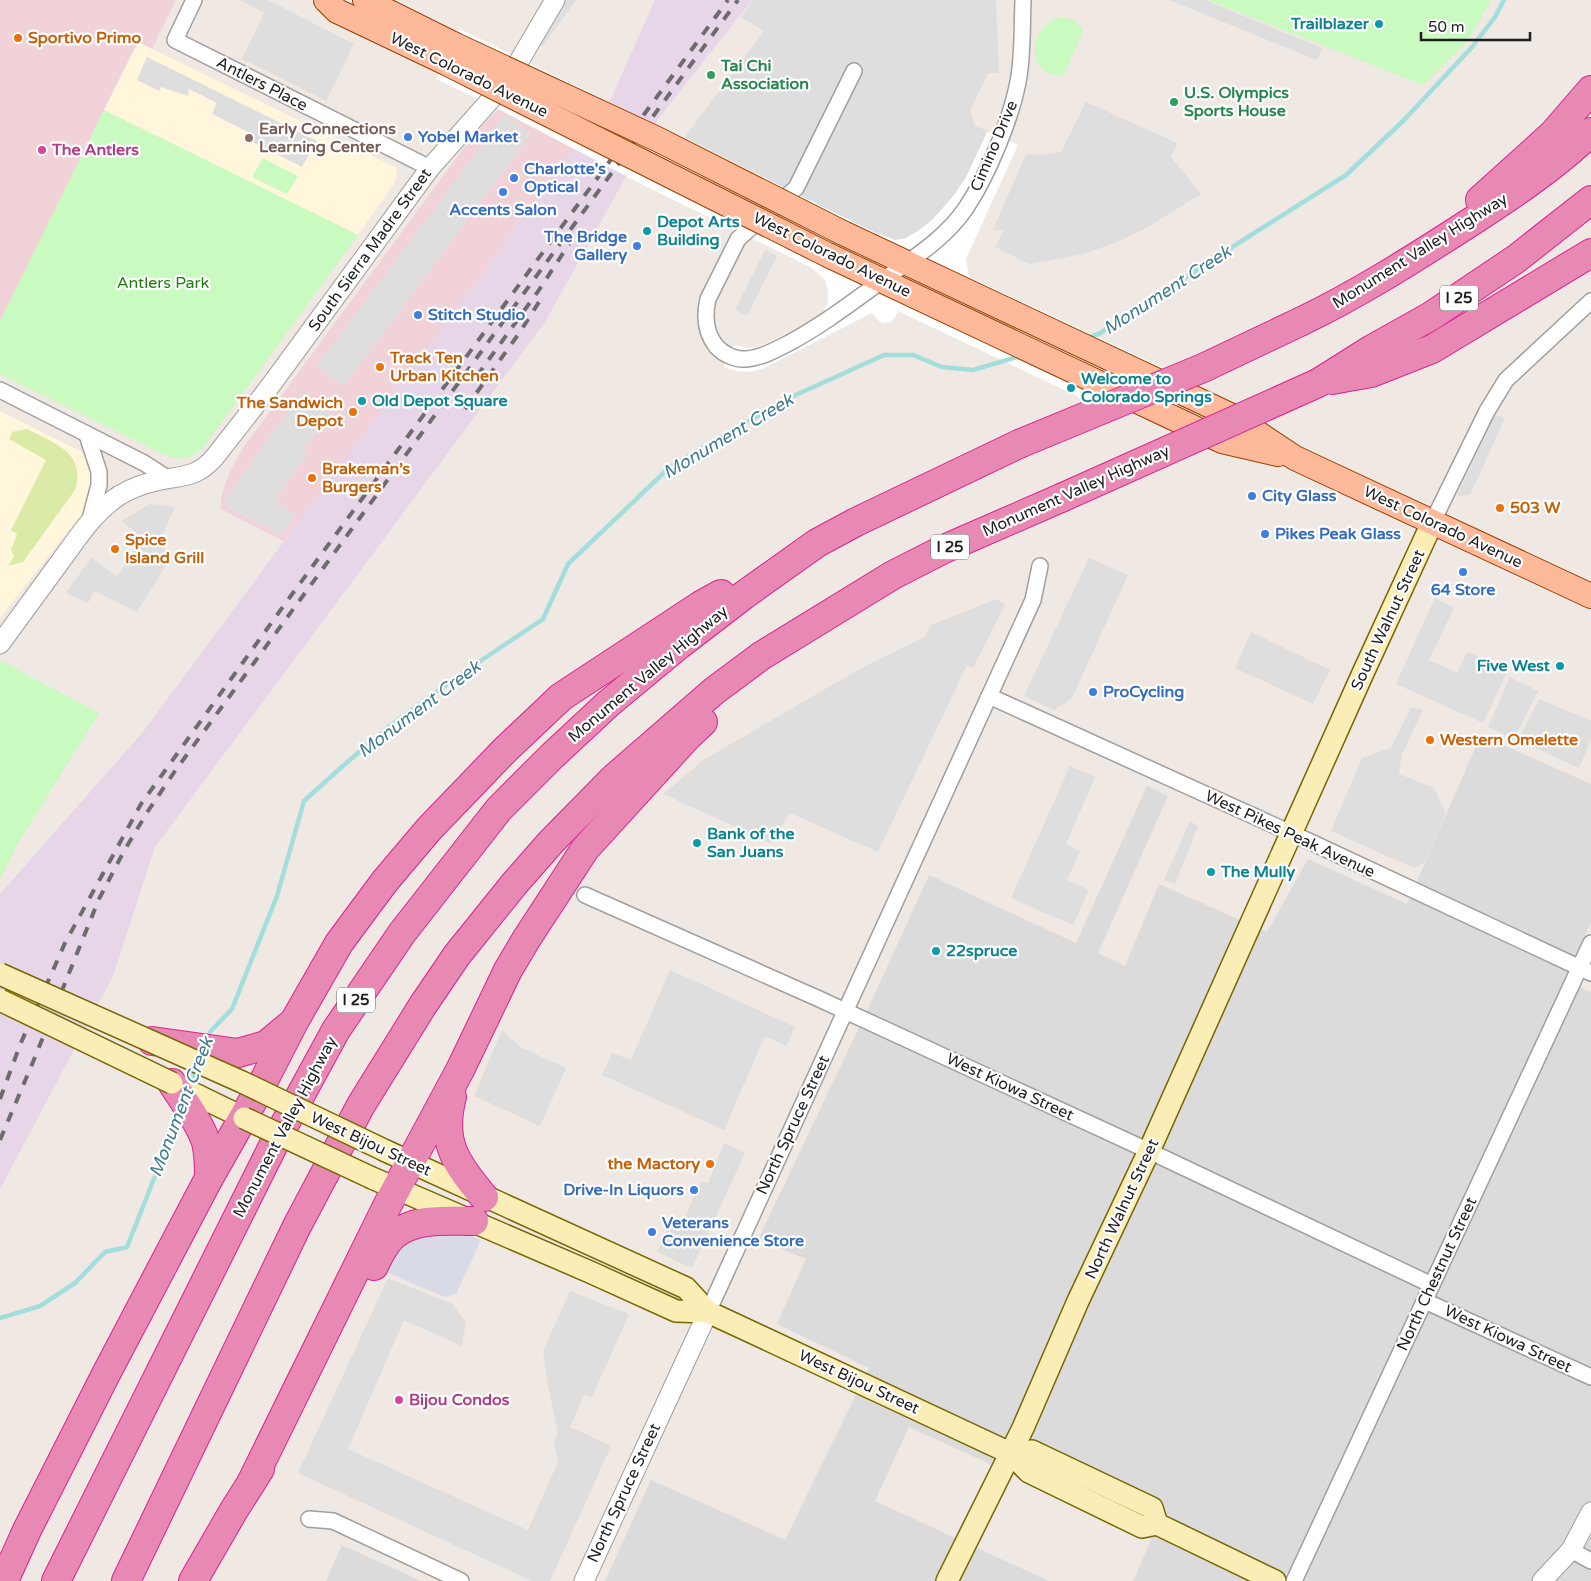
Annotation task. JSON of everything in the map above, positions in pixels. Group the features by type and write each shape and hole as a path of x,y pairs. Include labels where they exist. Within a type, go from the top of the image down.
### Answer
{"highway":[{"path":"1416,258 1553,134 1591,90"},
{"name":"Monument Valley Highway","path":"56,1581 284,1124 336,1030 402,933 499,809 610,702 744,595 818,544 864,518 1019,444 1203,368 1302,321 1379,280 1526,186 1573,149 1591,132"},
{"name":"Monument Valley Highway","path":"126,1581 297,1226 361,1105 423,1005 457,955 509,890 551,842 614,778 714,691 761,656 843,605 944,549 1318,383 1372,349 1432,316 1508,264 1591,200"},
{"path":"1318,383 1371,373 1432,349 1591,253"},
{"path":"4,1581 27,1530 208,1178 260,1090 295,1020 339,943 385,881 429,829 505,750 561,697 701,605 818,544"},
{"path":"251,1483 384,1183 410,1162 460,1070 522,946 553,895 585,849 700,724 843,605"},
{"path":"148,1040 238,1053 266,1044 295,1020"},
{"path":"192,1581 251,1483 296,1414 383,1248 393,1236 411,1226 479,1209 450,1148 448,1136 451,1100 460,1070"},
{"path":"172,1083 199,1127 206,1143 209,1159 208,1178"}],"main road":[{"name":"West Colorado Avenue","path":"326,0 337,11 448,53 657,139 906,264 1232,416 1295,458 1591,596"},
{"name":"West Colorado Avenue","path":"365,0 448,53 882,280 1222,441 1295,458"},
{"name":"South Walnut Street","path":"1292,834 1432,523"},
{"name":"North Walnut Street","path":"947,1581 1010,1452 1078,1301 1149,1151 1292,834"},
{"name":"West Bijou Street","path":"0,974 260,1090 410,1162 479,1209"},
{"name":"West Bijou Street","path":"0,1000 244,1118 384,1183 479,1209 686,1288 708,1312 1010,1452 1032,1451 1152,1508 1157,1524 1275,1581"}],"street":[{"name":"Antlers Place","path":"194,0 175,40 430,168"},
{"name":"South Sierra Madre Street","path":"0,644 88,523 108,504 134,487 158,480 189,476 205,468 214,458 430,168 508,80 555,0"},
{"name":"Cimino Drive","path":"854,71 796,188 738,239 708,299 706,328 722,352 745,359 771,352 820,326 906,264 950,227 964,210 981,183 1014,102 1020,74 1022,0"},
{"name":"South Walnut Street","path":"1432,523 1487,412 1506,380 1591,301"},
{"path":"0,390 144,463 169,479"},
{"path":"87,435 99,472 99,485 88,523"},
{"name":"North Spruce Street","path":"584,1581 1033,600 1040,566"},
{"name":"West Pikes Peak Avenue","path":"989,696 1292,834 1585,971"},
{"name":"West Kiowa Street","path":"585,895 1149,1151 1432,1285"},
{"name":"North Chestnut Street","path":"1294,1581 1432,1285 1585,971 1591,943"},
{"name":"West Kiowa Street","path":"1425,1301 1591,1377"},
{"path":"1542,1581 1571,1550 1591,1512"},
{"path":"309,1519 333,1521 461,1581"},
{"path":"1571,1550 1591,1560"}],"shaded area":[{"path":"0,0 176,0 152,49 138,42 0,321"},
{"path":"240,0 268,0 354,44 326,101 242,59 264,13"},
{"path":"564,0 576,0 542,47 538,44"},
{"path":"655,0 752,0 658,119 545,322 155,847 113,976 0,1189 0,894 143,732 611,99"},
{"path":"753,0 996,0 999,73 988,73 970,111 975,126 988,131 965,178 945,207 924,230 906,240 889,240 685,137 764,31 741,17"},
{"path":"1169,0 1205,0 1322,48 1317,60"},
{"name":"Early Connections Learning Center","path":"138,42 395,167 397,170 395,182 358,235 104,110"},
{"path":"147,57 317,141 302,167 244,138 248,132 212,114 217,103 189,89 188,96 161,87 159,91 137,80"},
{"path":"1086,102 1177,143 1171,157 1201,194 1146,228 1119,241 1084,254 1029,264 995,247 1004,230 993,230 1026,154 1042,155 1061,152"},
{"name":"Old Depot Square","path":"499,109 574,149 304,518 283,541 221,509 221,498 231,469 245,445 474,134"},
{"path":"505,114 531,134 344,386 317,366"},
{"path":"765,250 777,256 747,316 735,310"},
{"path":"302,392 332,414 304,449 308,453 275,500 296,515 281,535 225,507 225,499"},
{"path":"0,411 80,451 90,461 94,479 87,507 0,618"},
{"path":"1495,415 1505,418 1470,495 1457,496"},
{"path":"150,504 175,507 159,542 171,557 137,612 94,591 88,603 66,593 91,558 117,576 143,538 121,521"},
{"path":"1089,558 1128,575 1072,698 1054,710 1024,696"},
{"path":"1435,598 1454,608 1429,660 1457,673 1467,652 1508,670 1483,723 1396,684"},
{"path":"996,599 1005,605 973,668 967,665 878,852 790,813 771,843 663,794 705,759 865,666 925,637 931,625"},
{"path":"1251,632 1330,670 1313,704 1235,668"},
{"path":"1510,677 1538,691 1514,739 1488,727"},
{"path":"1539,699 1591,721 1591,740 1579,768 1518,740"},
{"path":"1411,707 1423,710 1402,754 1399,774 1434,788 1446,813 1425,862 1414,868 1331,831 1362,758 1391,748"},
{"path":"1481,735 1591,784 1591,922 1565,979 1591,992 1591,1581 1133,1581 1152,1538 909,1427 875,1501 1049,1581 605,1581 651,1480 785,1540 869,1368 777,1324 806,1259 758,1240 929,875 1076,943 1147,786 1168,796 1098,953 1125,966 1159,884 1267,932 1308,859 1407,904"},
{"path":"1070,766 1095,777 1066,844 1080,851 1067,880 1089,890 1073,925 1011,898"},
{"path":"1190,821 1198,826 1175,884 1164,880"},
{"path":"670,970 795,1027 786,1046 765,1036 724,1130 602,1075 612,1053 631,1060"},
{"path":"502,1030 520,1047 566,1068 540,1126 474,1096"},
{"path":"724,1143 745,1153 692,1268 657,1252 672,1217 683,1221 701,1181 708,1183"},
{"path":"452,1229 481,1240 456,1294 445,1297 381,1270 391,1251 422,1231"},
{"path":"388,1278 452,1304 466,1322 462,1346 404,1320 348,1449 528,1530 558,1462 554,1442 558,1433 543,1351 570,1291 629,1314 592,1397 584,1394 570,1427 611,1446 550,1581 532,1581 298,1473"},
{"path":"342,1545 421,1581 326,1581"}],"green space":[{"path":"1208,0 1491,0 1467,42 1423,85"},
{"path":"1058,18 1073,20 1079,24 1083,31 1064,75 1053,75 1044,71 1038,64 1035,54 1035,44 1039,34 1046,25"},
{"name":"Antlers Park","path":"104,110 358,235 202,449 180,459 165,455 0,374 0,321"},
{"path":"263,158 298,176 287,194 252,177"},
{"path":"27,429 65,450 76,466 77,477 75,490 23,562 8,566 14,556 11,550 17,534 11,530 46,460 9,439 12,432"},
{"path":"1,661 99,713 18,843 0,879 0,663"}],"pier":[{"path":"460,29 874,232 895,240 906,238 918,231 933,219 956,193 966,178 987,132 1018,145 966,259 969,277 1170,371 1094,404 898,311 894,319 884,323 879,321 872,313 762,369 749,372 724,367 734,345 749,348 760,346 816,319 824,311 828,303 828,291 825,280 808,266 645,186 436,79"}],"waterway":[{"name":"Monument Creek","path":"1085,338 1099,334 1346,175 1404,120 1472,47 1495,17 1504,0"},
{"name":"Monument Creek","path":"207,1040 210,1032 232,1009 277,896 304,801 390,726 461,674 543,619 568,564 670,467 787,399 884,355 913,355 942,367 973,370 1020,356"},
{"name":"Monument Creek","path":"190,1084 196,1068"},
{"name":"Monument Creek","path":"0,1318 40,1306 75,1283 105,1252 127,1247 180,1113"}],"railway":[{"path":"0,1099 20,1045 65,943 141,804 290,597 728,0"},
{"path":"0,1140 99,899 124,851 148,811 175,771 738,0"},
{"path":"477,376 539,290 571,241"},
{"path":"465,409 520,332 544,294"}],"place":[{"name":"Trailblazer","path":"1379,24"},
{"name":"Sportivo Primo","path":"18,38"},
{"name":"Tai Chi Association","path":"711,75"},
{"name":"U.S. Olympics Sports House","path":"1174,102"},
{"name":"Yobel Market","path":"408,137"},
{"name":"Early Connections Learning Center","path":"249,138"},
{"name":"The Antlers","path":"42,150"},
{"name":"Charlotte's Optical","path":"514,178"},
{"name":"Accents Salon","path":"503,192"},
{"name":"Depot Arts Building","path":"647,231"},
{"name":"The Bridge Gallery","path":"637,246"},
{"name":"Stitch Studio","path":"418,315"},
{"name":"Track Ten Urban Kitchen","path":"380,367"},
{"name":"Welcome to Colorado Springs","path":"1071,388"},
{"name":"Old Depot Square","path":"362,401"},
{"name":"The Sandwich Depot","path":"353,412"},
{"name":"Brakeman’s Burgers","path":"312,478"},
{"name":"City Glass","path":"1252,496"},
{"name":"503 W","path":"1500,508"},
{"name":"Pikes Peak Glass","path":"1265,534"},
{"name":"Spice Island Grill","path":"115,549"},
{"name":"64 Store","path":"1463,572"},
{"name":"Five West","path":"1560,666"},
{"name":"ProCycling","path":"1093,692"},
{"name":"Western Omelette","path":"1430,740"},
{"name":"Bank of the San Juans","path":"697,843"},
{"name":"The Mully","path":"1211,872"},
{"name":"22spruce","path":"936,951"},
{"name":"the Mactory","path":"710,1164"},
{"name":"Drive-In Liquors","path":"694,1190"},
{"name":"Veterans Convenience Store","path":"652,1232"},
{"name":"Bijou Condos","path":"399,1400"}]}
